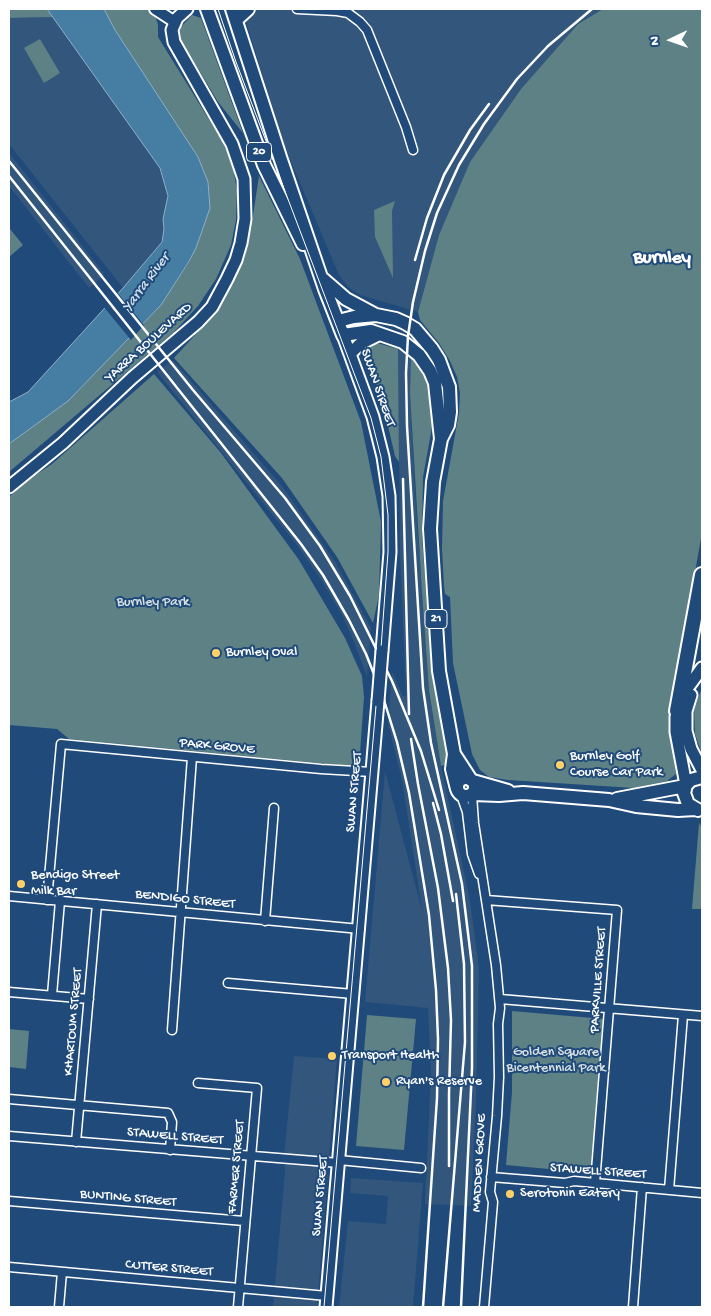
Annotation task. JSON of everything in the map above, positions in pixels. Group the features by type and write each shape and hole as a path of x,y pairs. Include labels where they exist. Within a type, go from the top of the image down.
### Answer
{"highway":[{"path":"677,712 702,575"}],"main road":[{"name":"SWAN STREET","path":"207,9 264,165 323,284"},
{"path":"234,14 248,9"},
{"name":"YARRA BOULEVARD","path":"9,487 63,443 132,378 198,322 212,307 228,279 236,260 241,243 246,208 244,179 232,144 177,49 172,30 181,14"},
{"name":"SWAN STREET","path":"234,14 323,284 375,424 383,457 390,515 390,559 327,1302"},
{"path":"323,284 376,315"},
{"name":"MADDEN GROVE","path":"338,321 376,315 396,319 415,329 425,339 439,360 446,376 450,400 448,425 441,439"},
{"name":"MADDEN GROVE","path":"343,335 371,331 403,342 419,355 430,371 438,394 441,439 431,497 431,551 439,671 454,754 452,769 468,789"},
{"path":"350,354 360,344 380,334"},
{"path":"699,811 688,804 685,799 686,786 676,732 677,712 688,686 702,668"},
{"path":"702,676 690,696 685,720 691,749 702,770"},
{"path":"610,800 686,786 694,778 702,777"},
{"path":"468,789 610,800 630,806 699,811"}],"street":[{"name":"YARRA BOULEVARD","path":"155,9 181,14"},
{"path":"297,9 348,13 367,30 406,127 413,150"},
{"name":"PARK GROVE","path":"47,900 60,744 372,772"},
{"path":"172,1030 192,757"},
{"name":"MADDEN GROVE","path":"468,789 467,812 472,854 486,900 500,999 498,1031 499,1077 490,1192 494,1202 484,1307"},
{"path":"265,921 274,808"},
{"name":"BENDIGO STREET","path":"9,896 360,929"},
{"name":"PARKVILLE STREET","path":"486,900 617,910 595,1183"},
{"path":"52,995 60,901"},
{"name":"KHARTOUM STREET","path":"76,1142 97,904"},
{"path":"228,984 353,994"},
{"path":"9,992 89,999"},
{"path":"500,999 702,1016"},
{"path":"669,1190 683,1015"},
{"name":"FARMER STREET","path":"198,1084 257,1088 238,1307"},
{"path":"9,1099 168,1113 172,1122 170,1150"},
{"name":"STAWELL STREET","path":"9,1136 421,1168"},
{"name":"STAWELL STREET","path":"492,1178 595,1183 702,1193"},
{"path":"633,1307 642,1187"},
{"name":"BUNTING STREET","path":"9,1201 244,1221"},
{"name":"CUTTER STREET","path":"9,1267 239,1288 327,1302"},
{"path":"59,1307 62,1272"}],"shaded area":[{"path":"242,9 603,9 578,24 521,89 470,162 439,235 418,312 360,295 348,287 339,275 284,145"},
{"path":"53,17 160,168 168,196 161,242 123,288 9,144 9,18"},
{"path":"9,153 103,272 104,276 89,288 9,186"},
{"path":"398,349 411,353 410,393 415,491 429,690 440,761 470,900 479,968 476,1104 471,1206 425,1204 431,1074 428,1008 365,1002 385,771 422,910 402,780 388,723 392,672 403,696 406,696 400,554"},
{"path":"173,360 282,486 336,563 371,628 367,677 342,615 322,581 297,545 157,372"},
{"path":"294,1056 337,1059 317,1307 273,1307 285,1171 284,1155"},
{"path":"351,1178 423,1183 413,1307 339,1307 348,1221 386,1224 388,1196 350,1193"}],"green space":[{"path":"9,9 47,9 53,17 9,18"},
{"path":"104,9 164,9 156,18 158,37 223,142 233,167 237,191 236,220 231,245 216,279 198,306 174,332 9,472 9,444 68,401 161,305 188,264 196,248 210,208 208,182 198,157 115,30"},
{"path":"603,9 702,9 702,533 673,694 670,723 676,774 667,781 634,788 508,780 489,777 480,770 472,754 453,663 450,597 445,594 442,548 443,501 459,413 460,393 457,377 450,361 439,343 420,320 418,312 439,235 470,162 521,89 578,24"},
{"path":"192,15 201,18 243,133 218,102 181,40 181,27"},
{"path":"40,39 60,73 44,83 24,48"},
{"path":"259,176 300,259 361,422 381,522 379,595 373,623 337,557 282,478 174,358 217,311 238,268 250,223 252,222"},
{"path":"395,201 392,211 393,278 375,237 374,210"},
{"path":"10,229 23,245 9,257 9,231"},
{"path":"377,343 398,349 399,462 395,456 383,405 364,348"},
{"path":"411,353 430,379 434,416 423,477 422,537 432,676 448,764 441,766 429,690 410,393"},
{"name":"Burnley Park","path":"154,374 221,453 299,560 345,638 362,676 364,697 359,767 69,739 57,729 9,725 9,497 28,480 52,464"},
{"path":"702,687 702,754 695,734 694,711"},
{"path":"699,823 702,828 702,909 692,909"},
{"name":"Golden Square Bicentennial Park","path":"512,1011 604,1019 591,1173 506,1165 512,1092"},
{"name":"Ryan's Reserve","path":"367,1015 416,1019 404,1150 356,1146"},
{"path":"9,1029 29,1031 26,1069 9,1067"}],"water":[{"name":"Yarra River","path":"47,9 104,9 115,30 198,157 208,182 210,208 196,248 161,305 68,401 9,444 9,402 28,392 123,288 162,242 163,219 168,196 160,168"}],"pier":[{"path":"116,291 144,325 131,340 103,306"}],"tram line":[{"path":"218,9 236,62 371,418 381,457 388,515 388,552 381,648 324,1307"}],"railway":[{"path":"461,1307 472,1068 472,966 462,884 431,743 423,688 407,426 406,373 408,336 413,302 425,251 437,213 459,165 484,124 517,79 548,46 592,9"},
{"path":"415,260 427,218 444,175 470,130 489,104"},
{"path":"9,161 193,390 285,498 320,546 350,596 392,681 421,751 439,810"},
{"path":"9,176 301,544 323,575 349,620 366,654 383,697 397,742 409,793 429,915 436,990 438,1039 437,1098 423,1307"},
{"path":"403,479 409,714"},
{"path":"411,739 438,888 448,968 451,1020 449,1166"},
{"path":"433,803 441,834 453,901"},
{"path":"443,1307 465,1042 464,964 456,894"}],"place":[{"name":"Burnley Oval","path":"216,653"},
{"name":"Burnley Golf Course Car Park","path":"560,765"},
{"name":"Bendigo Street Milk Bar","path":"21,884"},
{"name":"Transport Health","path":"332,1056"},
{"name":"Ryan's Reserve","path":"386,1082"},
{"name":"Serotonin Eatery","path":"510,1194"}],"district":[{"name":"Burnley","path":"662,259"}]}
